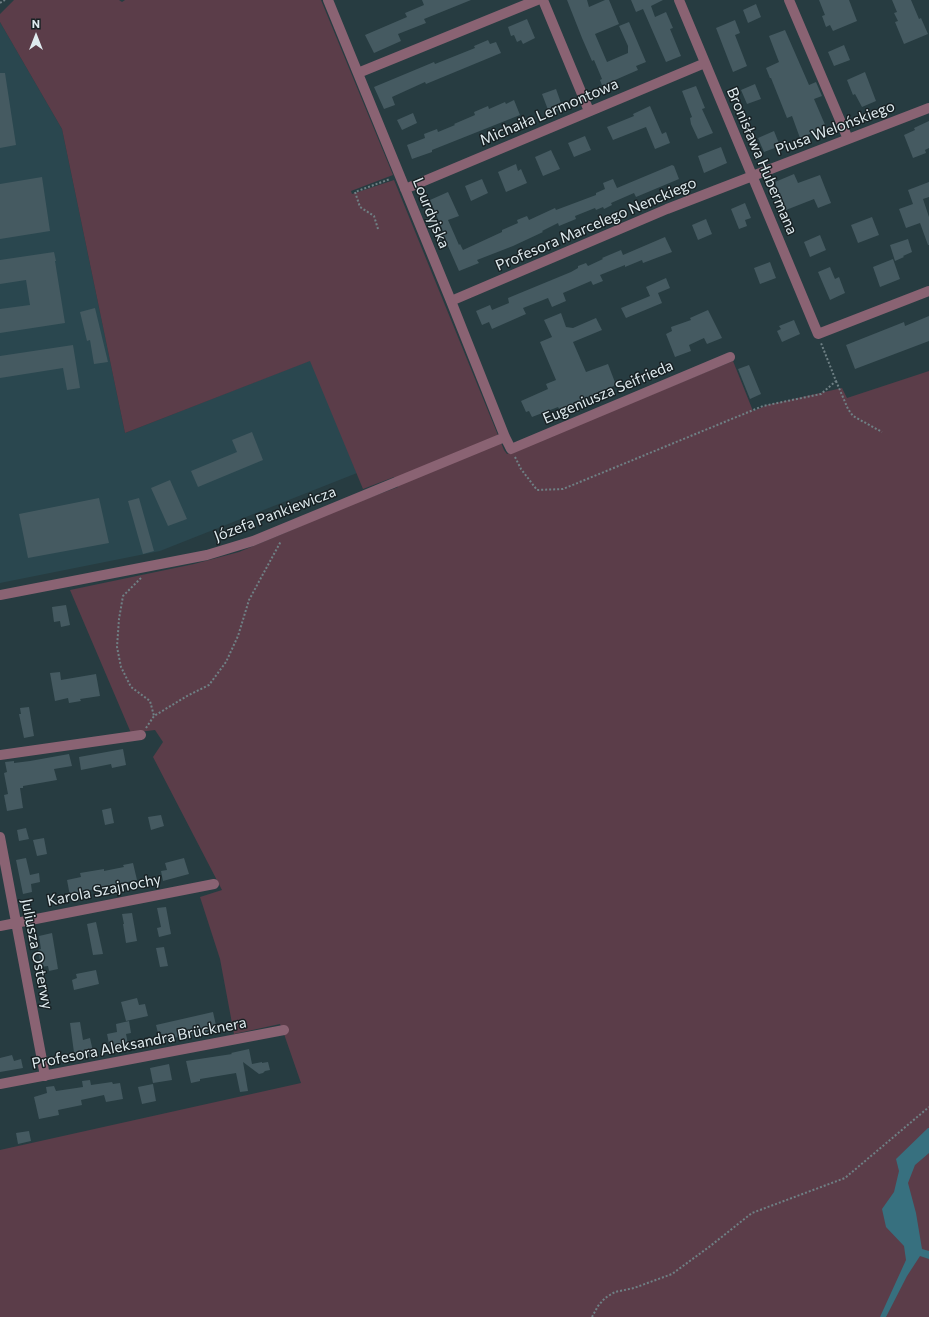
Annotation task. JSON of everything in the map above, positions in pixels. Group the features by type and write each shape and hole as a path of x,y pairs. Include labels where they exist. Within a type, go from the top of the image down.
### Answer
{"street":[{"name":"Lourdyjska","path":"328,0 451,301 505,438"},
{"path":"358,73 537,0"},
{"path":"544,0 589,111"},
{"name":"Bronisława Hubermana","path":"679,0 818,334 929,291"},
{"path":"790,0 848,139"},
{"name":"Michaiła Lermontowa","path":"405,189 705,63"},
{"name":"Piusa Welońskiego","path":"752,176 929,108"},
{"name":"Profesora Marcelego Nenckiego","path":"451,301 660,212 752,176"},
{"name":"Eugeniusza Seifrieda","path":"511,449 730,357"},
{"path":"505,438 511,449"},
{"name":"Józefa Pankiewicza","path":"0,595 207,556 289,527 505,438"},
{"path":"0,755 141,735"},
{"name":"Juliusza Osterwy","path":"0,837 45,1076"},
{"name":"Karola Szajnochy","path":"0,926 214,884"},
{"name":"Profesora Aleksandra Brücknera","path":"0,1084 284,1030"}],"path":[{"path":"0,3 5,0"},
{"path":"378,229 374,216 360,207 355,192 399,175"},
{"path":"826,354 848,410 853,416 882,432"},
{"path":"511,449 521,469 537,490 563,489 764,406 821,394 836,381"},
{"path":"141,735 154,716 187,696 209,685 226,662 238,636 249,600 289,527"},
{"path":"149,566 149,573 140,579 123,596 119,619 117,648 121,666 131,687 150,700 154,716"},
{"path":"592,1317 598,1306 605,1298 615,1292 634,1288 672,1274 752,1213 845,1178 929,1107"}],"shaded area":[{"path":"14,0 119,0 122,2 125,0 321,0 393,175 351,191 352,194 394,180 504,450 507,454 733,361 753,411 767,405 842,388 847,398 929,371 929,1317 0,1317 0,1150 301,1083 280,1024 234,1034 220,959 200,897 222,890 153,757 163,742 155,730 131,733 70,590 194,564 239,552 329,513 398,487 394,477 363,489 310,361 125,433 62,129 0,22 0,14"},
{"path":"0,22 62,129 125,433 311,360 357,473 160,551 0,583"}],"water":[{"path":"928,1128 929,1153 915,1165 908,1183 916,1213 922,1249 929,1251 929,1259 920,1256 907,1276 886,1317 880,1317 906,1260 904,1246 886,1227 882,1209 894,1192 899,1171 896,1159"}],"building":[{"path":"422,0 471,0 424,19 426,23 398,34 401,41 374,53 365,35 407,17 405,13 424,5"},
{"path":"567,0 587,0 589,7 605,0 609,0 619,24 595,34 607,62 628,53 628,46 619,26 629,22 646,62 636,66 638,70 615,80 616,83 603,88 600,80 602,79 594,60 592,61"},
{"path":"631,0 663,0 651,6 655,17 666,12 673,28 670,29 681,56 666,62 643,9 636,12"},
{"path":"819,0 849,0 857,21 833,31 830,25 826,27 822,16 825,15"},
{"path":"892,0 911,0 919,19 921,18 928,34 904,44 895,22 898,21 894,13 897,12"},
{"path":"756,4 761,17 748,23 743,10"},
{"path":"527,19 535,38 523,44 521,40 517,42 514,35 511,36 508,27"},
{"path":"735,20 740,33 735,35 747,66 733,72 716,28"},
{"path":"785,30 809,85 816,82 822,96 814,99 826,127 800,138 792,116 787,118 766,68 779,62 769,36"},
{"path":"488,40 490,44 496,42 501,53 426,84 425,82 392,97 395,105 384,109 374,87 434,62 435,64 475,48 474,46"},
{"path":"844,45 850,60 834,66 828,52"},
{"path":"865,72 876,101 862,107 855,94 853,95 847,80"},
{"path":"0,73 5,73 16,145 0,148"},
{"path":"755,84 761,99 747,104 741,90"},
{"path":"696,86 705,108 702,109 713,133 698,139 691,124 690,118 692,117 682,91"},
{"path":"556,89 561,103 556,105 558,111 550,115 542,94"},
{"path":"514,100 520,115 412,159 407,145 425,138 424,134 437,129 438,132 455,125 454,124 475,115 474,112 488,106 489,109"},
{"path":"650,106 662,134 666,132 670,143 655,149 646,127 613,140 607,127 634,116 633,114"},
{"path":"413,113 417,123 402,130 397,120"},
{"path":"929,121 929,148 925,150 926,153 913,158 904,135 915,130 914,128"},
{"path":"774,131 780,146 764,152 758,138"},
{"path":"585,136 591,150 574,157 568,143"},
{"path":"721,147 727,163 704,173 698,156"},
{"path":"551,150 560,169 543,176 535,157"},
{"path":"516,164 518,171 521,169 527,183 506,192 498,172"},
{"path":"672,165 674,166 679,179 636,197 634,193 611,203 612,205 604,209 603,207 596,210 595,208 575,216 576,219 559,226 558,223 513,246 477,260 479,263 459,271 448,246 440,249 434,235 443,231 430,200 448,192 459,216 448,220 459,245 460,244 463,250 502,232 502,230 518,223 517,220 527,216 529,220 555,208 556,210 596,195 596,193 605,189 603,183 613,179 617,188"},
{"path":"794,174 798,183 820,175 831,203 818,208 814,199 786,210 783,201 781,201 775,182"},
{"path":"42,177 50,231 0,239 0,184"},
{"path":"482,179 488,193 471,201 465,186"},
{"path":"929,182 929,197 923,199 929,217 928,245 920,223 906,228 899,209 913,204 908,190"},
{"path":"745,203 751,218 745,220 747,226 739,229 731,209"},
{"path":"872,217 879,235 858,243 851,225"},
{"path":"706,219 712,234 698,240 692,225"},
{"path":"820,235 826,250 810,257 804,242"},
{"path":"665,237 672,252 643,263 642,260 625,267 625,265 600,275 603,281 593,285 591,281 563,293 566,301 552,307 548,298 523,308 526,314 492,329 489,322 482,325 476,311 490,305 492,310 509,303 508,298 571,272 578,268 578,266 586,263 588,266 621,250 623,255"},
{"path":"908,239 912,252 895,261 890,245"},
{"path":"54,252 65,323 0,333 0,309 30,305 26,280 0,284 0,260"},
{"path":"893,259 900,279 880,287 873,267"},
{"path":"770,262 776,278 760,284 754,268"},
{"path":"830,267 835,279 839,277 845,293 830,300 818,272"},
{"path":"666,278 670,288 658,293 662,303 626,318 621,308 650,296 646,287"},
{"path":"95,308 108,362 94,364 90,340 87,341 80,312"},
{"path":"708,310 722,338 707,344 704,338 689,345 691,351 675,357 666,334 672,331 671,327 691,320 690,318"},
{"path":"561,313 566,327 573,328 596,318 602,330 573,342 586,372 608,364 616,385 580,400 582,403 561,412 558,407 532,417 529,411 526,412 521,401 548,389 546,384 556,380 540,342 552,337 544,320"},
{"path":"929,316 929,341 855,369 846,345 904,322 905,326"},
{"path":"794,320 800,334 782,342 777,331 781,329 779,326"},
{"path":"73,345 80,388 67,390 63,368 0,378 0,356"},
{"path":"749,365 761,394 750,399 738,369"},
{"path":"252,432 263,460 198,487 191,471 237,452 232,440"},
{"path":"170,480 187,519 168,526 151,488"},
{"path":"99,498 109,543 28,558 19,514"},
{"path":"139,498 154,551 143,554 128,501"},
{"path":"66,605 70,625 61,627 60,621 54,622 52,607"},
{"path":"60,672 61,680 96,674 100,696 80,699 81,701 69,703 68,698 55,701 50,673"},
{"path":"29,707 34,736 24,738 19,714 21,714 20,708"},
{"path":"123,749 126,765 112,768 111,764 81,770 79,757"},
{"path":"69,754 72,766 54,769 57,780 23,786 23,788 20,788 23,808 7,811 4,795 8,794 4,773 7,772 5,762 14,761 14,763 30,761"},
{"path":"111,808 114,823 105,825 102,810"},
{"path":"161,815 164,826 151,830 148,817"},
{"path":"26,828 29,839 19,841 17,830"},
{"path":"44,838 47,854 37,856 33,840"},
{"path":"26,858 30,875 39,873 40,882 31,884 32,892 23,894 16,860"},
{"path":"184,858 189,874 163,881 161,871 167,870 165,863"},
{"path":"133,863 137,880 70,896 67,880 81,877 80,873 104,869 104,871 124,867 123,865"},
{"path":"166,907 171,934 159,937 157,928 161,927 157,908"},
{"path":"132,913 137,941 126,943 122,914"},
{"path":"96,922 103,954 93,955 87,924"},
{"path":"52,933 58,969 49,971 48,966 41,967 38,950 41,949 39,936"},
{"path":"164,947 168,966 160,967 156,948"},
{"path":"96,970 99,984 74,990 72,980 77,978 76,974"},
{"path":"137,998 139,1005 145,1004 148,1016 126,1021 121,1002"},
{"path":"213,1012 217,1030 162,1040 161,1032 158,1033 156,1025"},
{"path":"129,1021 131,1033 126,1034 129,1049 111,1053 107,1034 117,1032 116,1024"},
{"path":"80,1022 83,1040 90,1038 94,1056 75,1060 70,1023"},
{"path":"249,1049 252,1064 268,1062 270,1070 259,1074 243,1062 248,1091 240,1092 236,1073 200,1079 200,1081 191,1083 186,1061 232,1054 231,1053"},
{"path":"12,1055 14,1061 21,1059 23,1068 0,1072 0,1058"},
{"path":"169,1064 172,1080 153,1083 150,1068"},
{"path":"90,1080 91,1085 112,1082 113,1084 120,1083 123,1099 106,1102 104,1095 81,1100 82,1105 58,1110 59,1115 39,1119 34,1097 47,1093 46,1087 54,1086 56,1091 83,1087 82,1081"},
{"path":"153,1084 156,1101 142,1104 138,1087"},
{"path":"29,1131 31,1141 18,1144 16,1133"}]}
